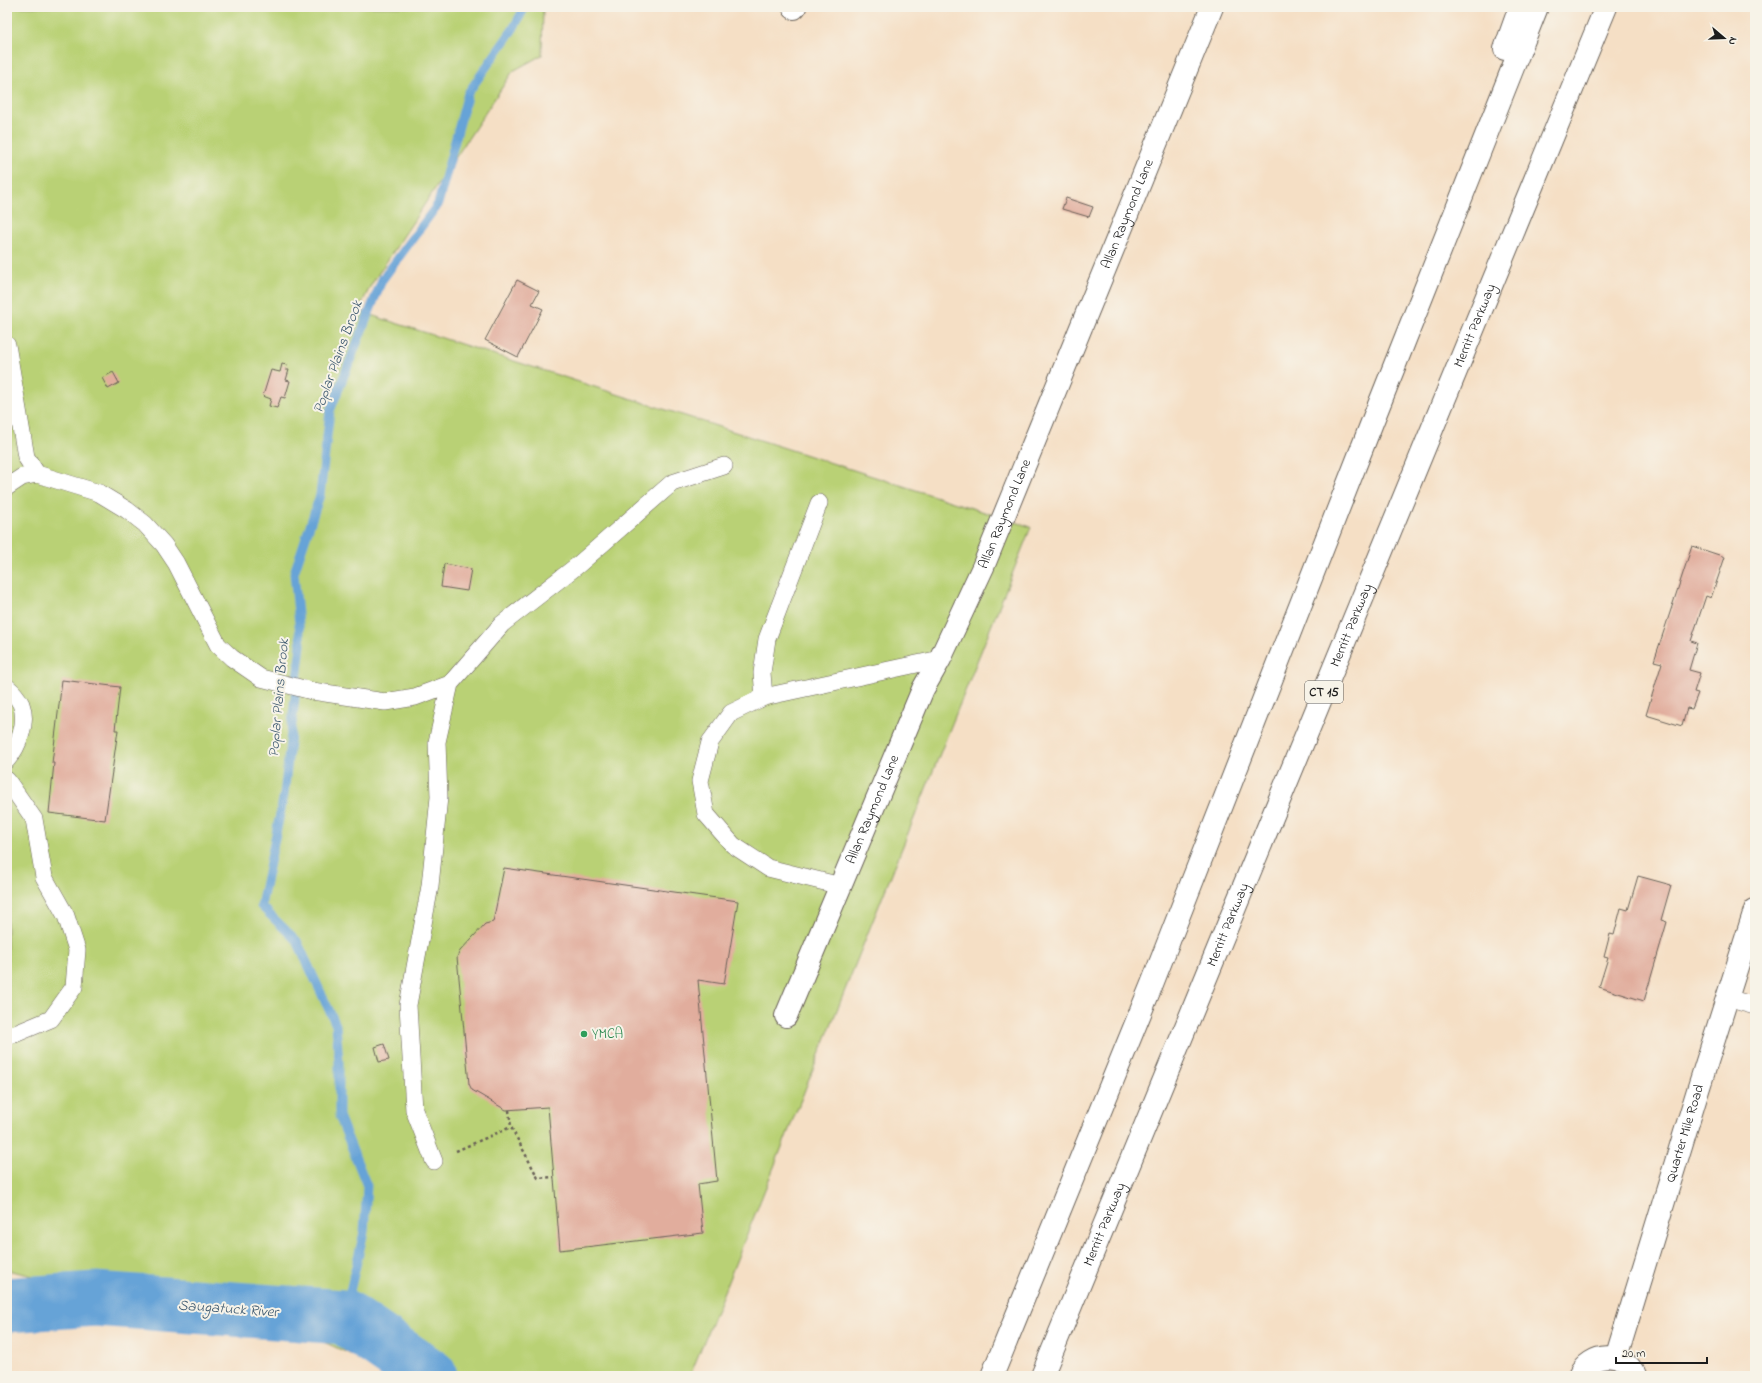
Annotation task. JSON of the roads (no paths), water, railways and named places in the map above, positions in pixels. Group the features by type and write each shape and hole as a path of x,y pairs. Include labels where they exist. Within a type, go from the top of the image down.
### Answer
{"main road":[{"name":"Allan Raymond Lane","path":"786,1016 923,689 940,659 983,566 1212,7"},
{"path":"1372,420 1520,7"},
{"path":"992,1376 1152,984 1372,420 1537,7"},
{"name":"Merritt Parkway","path":"1042,1376 1606,7"},
{"name":"Quarter Mile Road","path":"1616,1358 1755,910"},
{"path":"1579,1376 1584,1367 1591,1361 1599,1358 1616,1358 1627,1364 1635,1376"}],"lane":[{"path":"7,345 26,457 37,474"},
{"path":"434,1161 414,1110 408,1005 430,886 439,797 437,742 450,684 502,624 578,565 672,484 724,466"},
{"path":"7,487 22,478 37,474 99,493 127,510 145,524 164,545 176,563 218,645 248,671 261,678 312,691 385,702 415,697 450,684"},
{"path":"764,697 762,673 767,639 819,503"},
{"path":"841,886 768,868 732,845 706,814 700,780 710,742 731,713 764,697 940,659"},
{"path":"7,687 21,704 23,720 21,737 7,760"},
{"path":"7,780 34,819 44,877 66,916 77,950 74,987 51,1019 15,1034 7,1035"},
{"path":"1727,998 1755,1006"}],"waterway":[{"name":"Poplar Plains Brook","path":"344,1317 364,1232 367,1186 339,1116 339,1061 336,1025 297,941 261,906 284,795 301,645 294,573 320,495 330,411 382,280 438,204 468,93 513,29 525,7"},
{"name":"Saugatuck River","path":"7,1305 95,1299 344,1317 430,1376"}],"place":[{"name":"YMCA","path":"584,1034"}]}
